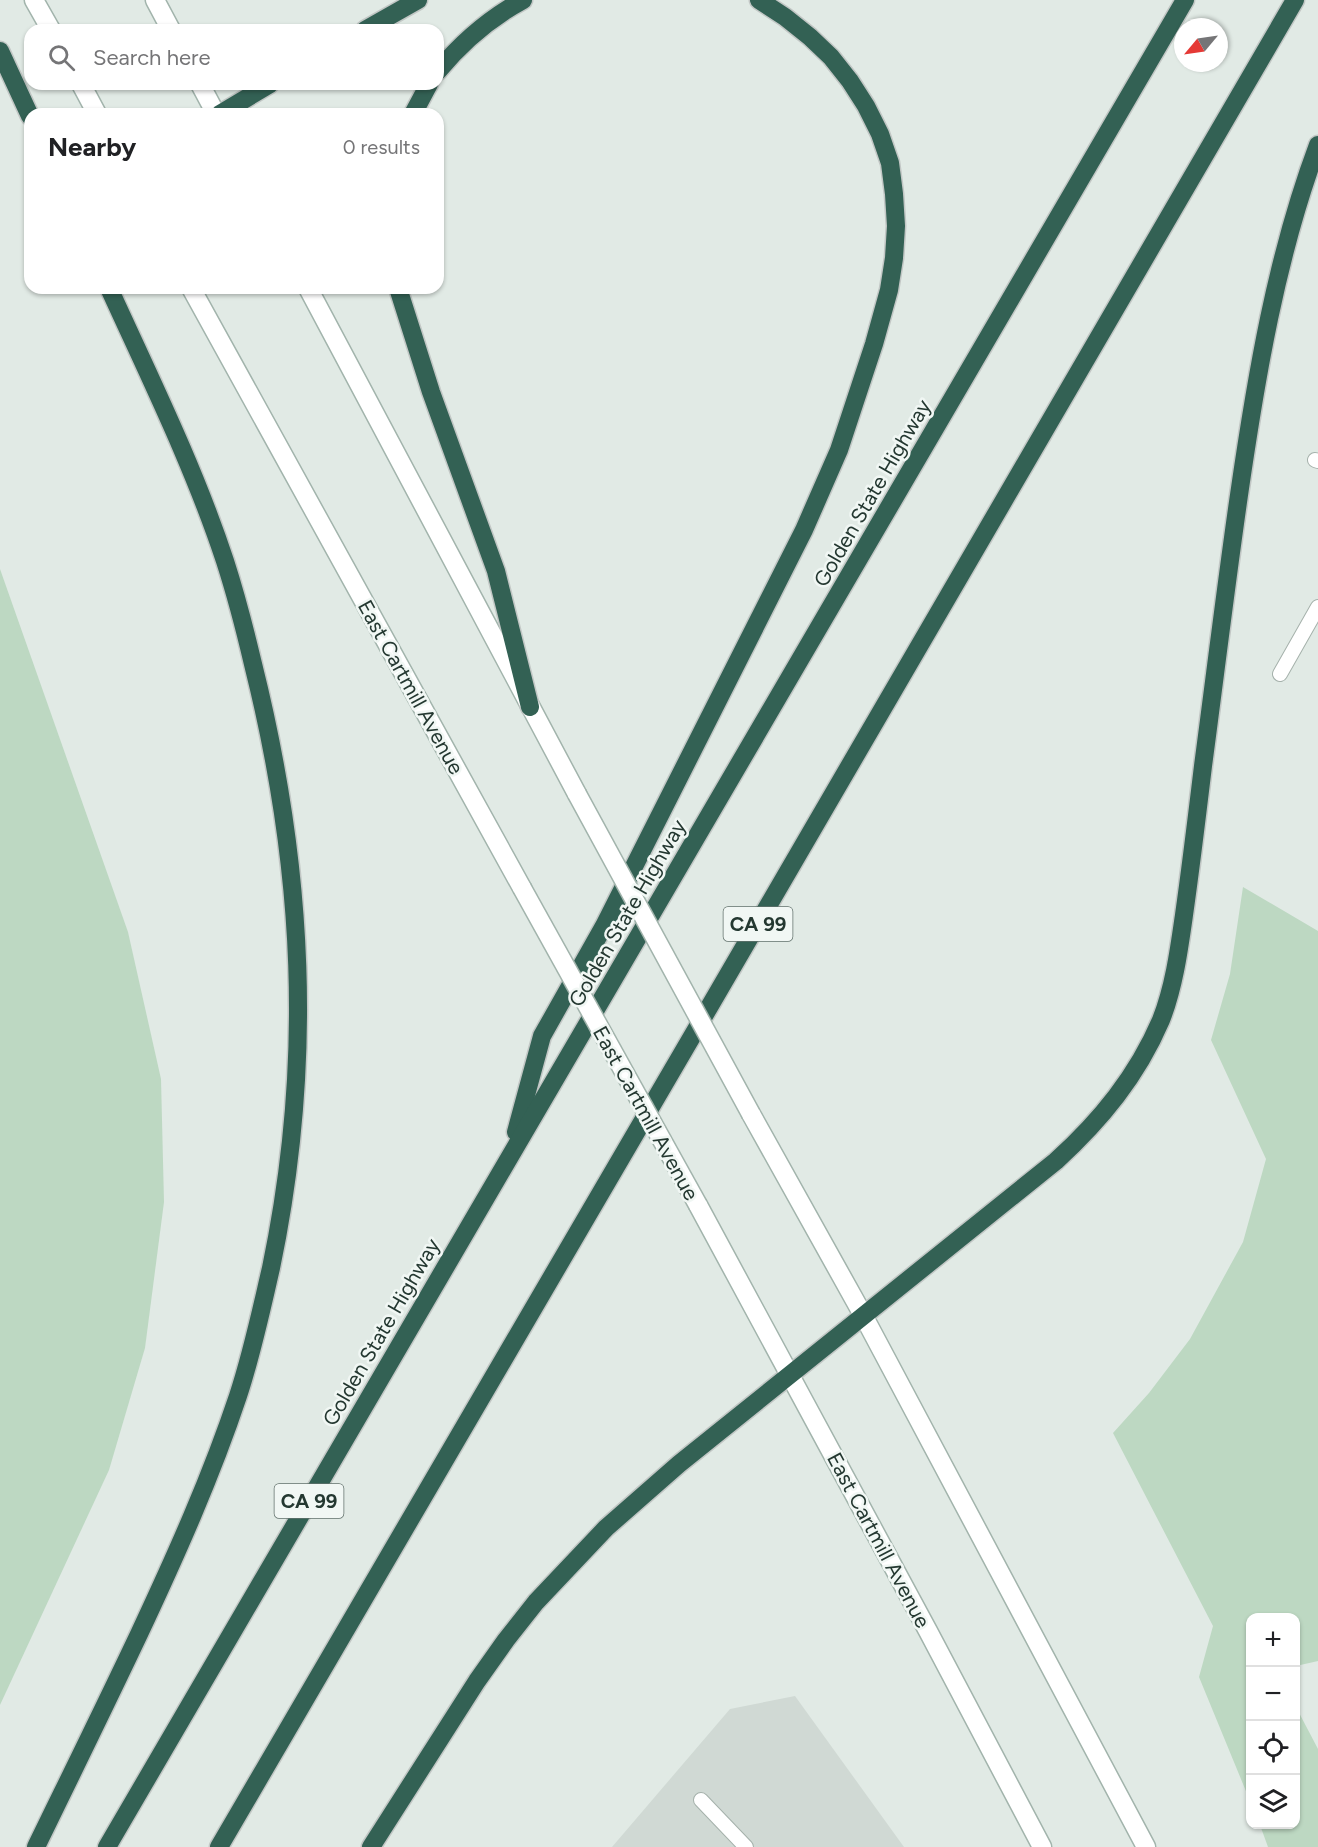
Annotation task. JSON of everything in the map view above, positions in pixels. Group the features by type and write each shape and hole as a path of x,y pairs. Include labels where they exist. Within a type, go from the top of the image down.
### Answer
{"highway":[{"path":"376,24 418,0"},
{"path":"444,64 487,22 523,0"},
{"path":"510,1155 542,1036 604,926 821,492 839,450 889,290 895,237 894,194 890,163 880,134 861,97 831,57 785,16 759,0"},
{"name":"Golden State Highway","path":"107,1847 1185,0"},
{"name":"CA 99","path":"219,1847 699,1026 1294,0"},
{"path":"0,51 26,108"},
{"path":"228,108 260,90"},
{"path":"416,108 426,90"},
{"path":"371,1847 477,1681 536,1602 606,1528 679,1464 1056,1161 1112,1104 1134,1073 1161,1018 1174,974 1257,380 1293,224 1318,145"},
{"path":"36,1847 181,1544 214,1463 238,1395 258,1326 283,1206 295,1109 298,1060 298,953 293,885 279,781 265,712 226,564 207,508 182,447 112,294"},
{"path":"400,294 431,392 496,571 530,706"}],"main road":[{"path":"34,0 48,24"},
{"path":"155,0 168,24"},
{"path":"84,90 94,108"},
{"path":"204,90 214,108"},
{"name":"East Cartmill Avenue","path":"194,294 698,1205 1042,1847"},
{"path":"311,294 577,794 863,1315 1146,1847"}],"lane":[{"path":"1280,674 1318,607"},
{"path":"701,1800 746,1847"}],"shaded area":[{"path":"795,1696 904,1847 612,1847 730,1709"}],"green space":[{"path":"0,569 128,932 161,1079 164,1202 145,1348 109,1470 0,1705"},
{"path":"1243,887 1318,931 1318,1661 1300,1665 1300,1613 1246,1613 1246,1791 1199,1677 1213,1626 1113,1433 1149,1393 1190,1339 1243,1242 1266,1159 1211,1040 1230,974"},
{"path":"1300,1715 1318,1749 1318,1847 1268,1847 1261,1829 1300,1829"}]}
